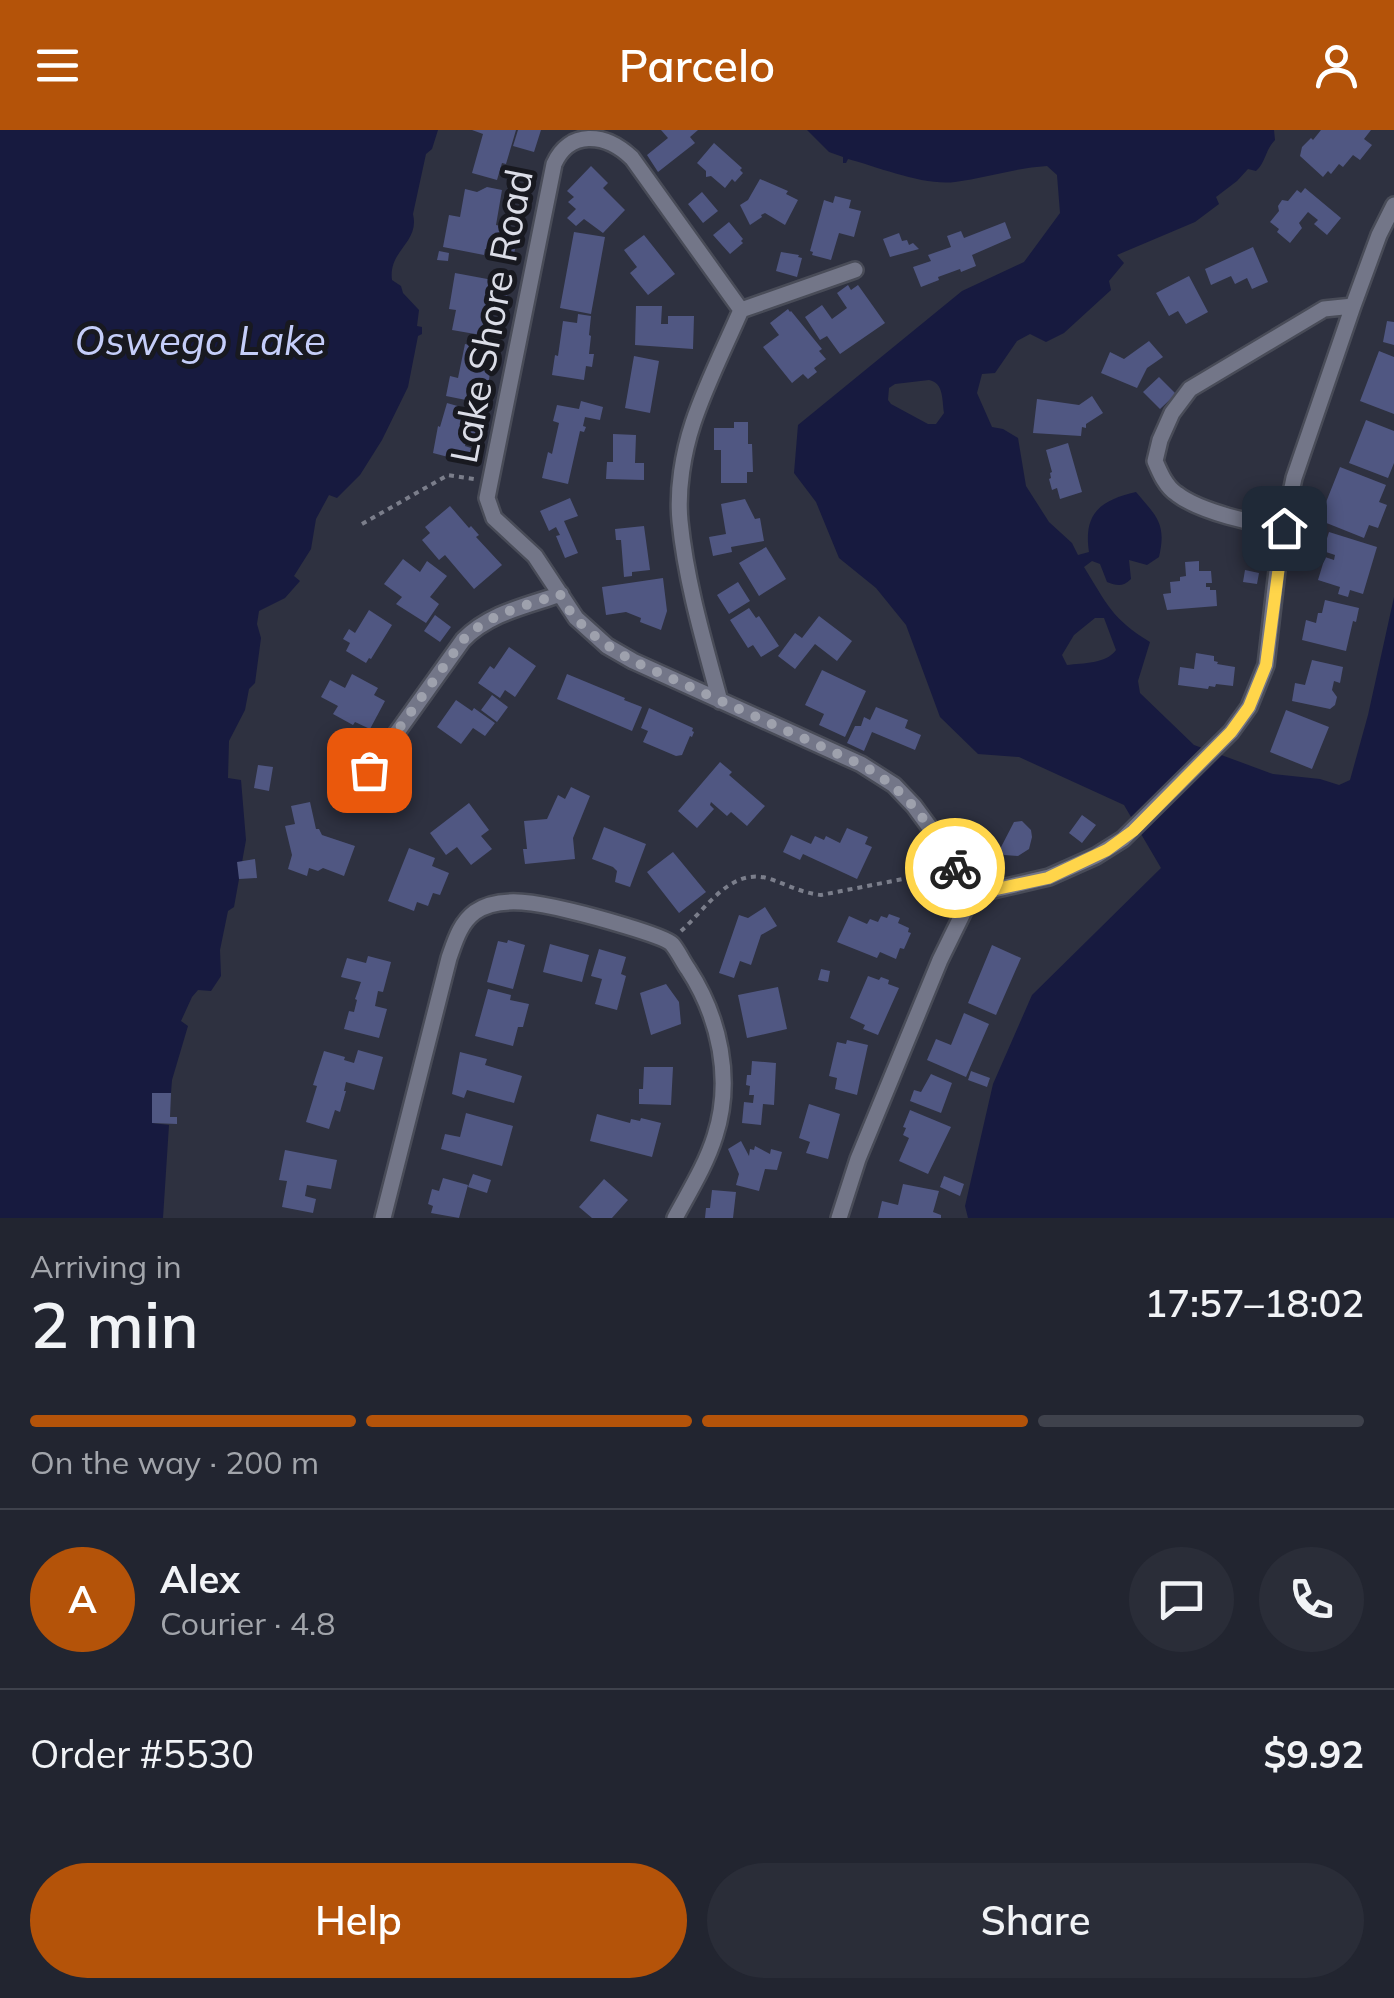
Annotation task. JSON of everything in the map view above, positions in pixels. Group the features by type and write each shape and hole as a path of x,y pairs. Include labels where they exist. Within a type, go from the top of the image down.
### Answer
{"street":[{"name":"Lake Shore Road","path":"741,310 632,158 616,143 598,134 582,132 564,143 554,164 490,481 487,498 494,518 534,556 576,618 607,646 860,764 894,785 914,806 973,899"},
{"path":"839,1218 858,1159 940,960 973,899 980,893 1048,878 1096,856 1133,831 1241,720 1262,678 1294,478 1379,235 1394,205"},
{"path":"720,701 688,570 680,519 685,454 694,422 741,310 855,270"},
{"path":"1284,528 1260,525 1175,494 1155,461 1160,440 1172,413 1190,389 1324,308 1353,306"},
{"path":"358,774 369,770 378,760 475,628 489,619 560,594"},
{"path":"382,1218 460,928 474,913 504,903 562,908 670,941 703,992 717,1031 723,1070 722,1106 705,1162 675,1218"}],"path":[{"path":"362,524 448,475 490,481"},
{"path":"670,941 739,878 768,878 803,894 822,896 956,869"}],"water":[{"name":"Oswego Lake","path":"0,130 438,130 432,149 426,154 412,232 392,270 392,280 419,310 417,326 422,327 408,387 360,475 337,498 329,495 316,519 311,549 294,576 300,581 285,598 259,611 261,638 255,683 249,689 245,710 229,741 228,778 241,780 246,840 234,907 228,911 220,950 221,976 211,991 198,990 192,997 181,1021 188,1026 171,1093 152,1123 169,1125 163,1218 0,1218"},
{"path":"807,130 1274,130 1275,140 1259,167 1256,171 1248,169 1216,197 1219,204 1195,222 1117,255 1124,263 1109,281 1111,290 1064,333 1046,342 1030,334 1017,341 995,373 982,374 977,393 992,427 1018,438 1026,486 1049,522 1072,543 1078,555 1089,552 1089,527 1097,510 1113,499 1136,492 1154,514 1162,536 1159,557 1147,565 1129,560 1128,582 1107,582 1100,564 1092,561 1084,567 1118,618 1150,642 1138,681 1140,693 1194,745 1273,774 1339,785 1350,780 1394,597 1394,1218 968,1218 965,1206 993,1084 1032,995 1161,868 1124,805 1019,757 978,754 940,717 906,625 876,588 839,558 816,502 794,473 798,425 962,291 1024,262 1060,213 1057,175 1047,166 955,182 929,181 848,159 843,163 843,157 829,152","holes":["929,380 940,388 942,398 944,413 936,424 928,424 888,400 889,388 895,384","1095,618 1104,618 1116,650 1100,660 1067,665 1062,655 1074,635"]}],"building":[{"path":"472,130 516,130 497,180 472,173 483,134"},
{"path":"518,130 541,130 534,152 513,146"},
{"path":"661,130 698,130 690,137 695,143 658,172 647,155 668,138"},
{"path":"1321,130 1371,130 1364,139 1372,145 1360,160 1353,155 1343,167 1339,164 1323,177 1300,156 1302,147"},
{"path":"714,143 742,168 743,173 725,188 711,176 706,177 706,171 697,163"},
{"path":"591,166 608,183 603,188 625,210 603,233 584,219 576,226 567,218 576,209 568,202 574,197 567,191"},
{"path":"760,179 788,191 786,194 798,200 785,225 765,213 750,225 740,205 748,200"},
{"path":"487,187 502,190 496,225 519,230 514,254 485,249 484,255 443,247 449,215 460,217 465,189 477,192"},
{"path":"1305,188 1341,218 1327,235 1314,224 1318,220 1308,212 1290,243 1270,222 1282,200 1288,201 1297,190 1301,193"},
{"path":"702,192 718,211 703,223 688,204"},
{"path":"835,196 851,200 849,208 861,211 854,237 839,233 831,260 810,251 824,200 833,203"},
{"path":"729,222 743,239 730,254 713,235"},
{"path":"1005,222 1011,238 972,255 976,266 938,277 939,280 921,287 913,267 931,261 928,255 951,247 947,236 961,231 964,238"},
{"path":"574,232 605,237 591,314 560,308"},
{"path":"899,233 902,241 907,240 919,249 890,257 883,239"},
{"path":"644,235 675,274 648,295 630,273 637,267 624,250"},
{"path":"1253,247 1268,282 1252,289 1247,278 1235,284 1231,276 1211,285 1205,269"},
{"path":"439,251 449,253 448,261 437,260"},
{"path":"781,252 802,258 797,277 776,271"},
{"path":"455,273 509,283 506,304 487,301 481,335 452,330 456,310 449,309"},
{"path":"1189,276 1208,312 1186,324 1178,311 1169,316 1156,293"},
{"path":"848,285 851,290 858,285 885,323 840,354 827,336 820,340 805,317 822,305 832,319 847,308 837,293"},
{"path":"636,306 662,306 661,324 668,324 668,316 694,316 693,349 635,345"},
{"path":"788,309 826,359 808,379 803,374 792,383 763,347 779,335 770,323"},
{"path":"578,314 591,316 592,367 586,366 584,380 552,375 563,321 577,323"},
{"path":"1387,321 1394,322 1394,345 1383,342"},
{"path":"1149,341 1163,357 1147,368 1137,388 1101,373 1110,352 1124,359"},
{"path":"465,344 488,349 486,355 496,357 486,404 446,396 450,376 458,378"},
{"path":"1379,351 1394,357 1394,414 1360,401"},
{"path":"634,356 659,361 650,413 625,408"},
{"path":"1159,377 1176,394 1160,409 1143,392"},
{"path":"1092,396 1103,413 1086,428 1082,427 1081,436 1033,433 1037,399 1079,405"},
{"path":"581,401 603,407 600,420 585,417 586,427 584,432 580,431 568,484 542,478 559,423 553,421 557,405 579,409"},
{"path":"447,403 482,413 475,439 467,438 465,446 471,448 467,462 433,453"},
{"path":"1366,420 1394,431 1394,463 1388,478 1349,463"},
{"path":"734,422 748,422 753,472 747,472 747,483 721,483 721,450 714,450 714,428 734,428"},
{"path":"613,434 636,435 635,463 644,463 644,480 606,479 607,462 613,462"},
{"path":"1068,443 1082,492 1060,499 1057,488 1052,490 1046,450"},
{"path":"1340,467 1386,485 1379,502 1387,505 1378,528 1369,525 1364,538 1319,520"},
{"path":"570,498 578,516 564,521 578,553 565,558 556,527 549,531 540,511"},
{"path":"745,499 755,519 760,518 764,541 731,547 732,552 713,556 709,537 726,534 721,504"},
{"path":"450,506 502,565 474,589 445,555 439,560 422,540 430,533 425,527"},
{"path":"644,526 650,570 624,577 621,540 616,540 615,529"},
{"path":"1329,532 1377,547 1363,594 1350,590 1348,597 1338,594 1340,587 1318,580 1325,557 1334,560 1335,555 1323,551"},
{"path":"766,547 786,579 759,596 739,563"},
{"path":"403,559 420,572 427,561 447,576 430,597 439,604 426,623 396,604 402,597 384,584"},
{"path":"1199,561 1199,571 1211,571 1212,583 1206,583 1206,587 1216,590 1217,606 1167,610 1163,594 1171,593 1170,582 1186,576 1185,562"},
{"path":"1245,570 1259,573 1257,584 1243,582"},
{"path":"663,578 667,611 661,630 626,612 606,615 602,587"},
{"path":"738,582 750,601 729,614 717,595"},
{"path":"1325,600 1359,608 1346,651 1302,640 1306,620 1316,623"},
{"path":"749,608 779,646 761,657 753,645 748,648 730,620"},
{"path":"369,610 392,625 366,663 346,651 350,643 343,639 349,629 355,633"},
{"path":"435,615 451,627 440,642 424,631"},
{"path":"819,616 852,641 837,661 815,644 795,669 778,656 795,633 802,638"},
{"path":"509,647 536,666 515,697 505,690 500,698 478,683"},
{"path":"1196,653 1214,656 1217,664 1235,667 1233,686 1216,684 1208,689 1178,685 1180,667 1194,669"},
{"path":"1312,660 1343,667 1340,683 1334,681 1332,690 1337,697 1330,709 1292,701 1295,683 1305,685"},
{"path":"822,670 866,691 845,737 819,725 824,714 805,705"},
{"path":"352,674 378,688 374,695 385,701 370,729 333,714 338,706 321,697 330,680 345,688"},
{"path":"567,674 642,707 632,731 557,699"},
{"path":"492,695 508,707 497,722 481,710"},
{"path":"456,700 495,723 485,736 473,728 461,744 437,727"},
{"path":"876,707 908,720 905,728 921,735 915,750 872,732 864,751 847,743 855,726 861,726 864,717 870,720"},
{"path":"649,708 693,728 682,755 643,742 648,731 641,728"},
{"path":"1286,710 1329,727 1312,769 1270,752"},
{"path":"720,762 732,772 729,775 765,806 747,826 711,802 714,809 697,828 678,811"},
{"path":"258,765 273,767 269,791 254,788"},
{"path":"571,787 590,796 573,838 575,859 525,864 524,821 547,819 558,795 565,799"},
{"path":"310,802 316,829 322,835 355,846 344,876 323,868 309,868 307,876 288,869 292,855 285,826 295,824 291,806"},
{"path":"469,803 489,830 481,836 492,849 471,865 457,847 446,855 430,833"},
{"path":"1082,815 1096,825 1082,843 1069,833"},
{"path":"1022,821 1031,830 1029,849 1018,856 1004,855 999,851 1014,822"},
{"path":"604,827 646,844 630,887 615,882 617,871 613,867 592,859"},
{"path":"847,828 868,837 865,844 872,847 857,879 803,854 800,860 783,852 791,835 811,844 815,836 840,843"},
{"path":"409,848 435,858 432,866 449,873 440,895 433,893 428,906 417,902 414,911 388,901"},
{"path":"673,852 706,892 679,913 647,872"},
{"path":"255,859 257,878 239,879 237,862"},
{"path":"765,907 777,926 761,935 751,965 740,961 734,978 719,973 739,915 748,918"},
{"path":"889,914 900,918 898,923 911,933 896,959 880,952 877,958 837,942 849,916 867,924 870,919 878,922 881,916 887,918"},
{"path":"498,941 525,945 513,989 487,982"},
{"path":"550,944 589,955 582,982 543,972"},
{"path":"992,945 1021,958 996,1015 968,1003"},
{"path":"599,949 626,957 621,974 626,976 617,1010 595,1004 602,979 591,976"},
{"path":"368,956 391,962 375,1006 387,1009 379,1038 344,1029 349,1011 354,1012 361,982 341,977 347,958 366,963"},
{"path":"821,969 830,971 828,982 818,980"},
{"path":"868,976 889,980 888,984 899,988 878,1035 850,1018"},
{"path":"666,984 679,1002 681,1024 651,1035 640,993"},
{"path":"778,987 787,1029 747,1038 738,995"},
{"path":"488,989 529,1004 513,1046 475,1036"},
{"path":"964,1013 989,1024 966,1077 927,1060 936,1039 951,1045"},
{"path":"847,1040 868,1045 857,1095 835,1089 837,1078 829,1076 837,1042 846,1044"},
{"path":"358,1050 383,1057 374,1090 346,1082 340,1112 335,1110 329,1129 306,1122 324,1051 354,1063"},
{"path":"460,1052 487,1059 485,1065 522,1076 514,1103 467,1090 464,1098 452,1094"},
{"path":"752,1061 776,1063 774,1105 763,1104 761,1125 742,1123 744,1102 753,1103 754,1095 749,1095 750,1086 746,1085"},
{"path":"644,1067 673,1067 671,1105 639,1104"},
{"path":"971,1071 990,1078 987,1087 968,1080"},
{"path":"931,1074 952,1083 941,1113 910,1101 914,1090 921,1092"},
{"path":"152,1093 171,1093 170,1117 177,1117 177,1124 152,1123"},
{"path":"809,1104 840,1114 828,1159 806,1153 810,1142 799,1138"},
{"path":"910,1110 951,1127 928,1174 899,1161 909,1138 903,1135 903,1127"},
{"path":"466,1113 513,1126 502,1166 441,1149 445,1134 460,1137"},
{"path":"597,1114 630,1123 631,1119 641,1118 661,1123 652,1157 590,1141"},
{"path":"741,1141 749,1156 755,1146 770,1154 771,1149 782,1152 777,1170 765,1169 759,1191 736,1185 739,1174 728,1149"},
{"path":"285,1150 337,1160 331,1189 307,1185 305,1196 316,1199 313,1213 282,1207 287,1181 279,1180"},
{"path":"473,1174 491,1180 487,1193 468,1187"},
{"path":"944,1176 964,1184 960,1196 940,1187"},
{"path":"443,1178 468,1185 459,1218 431,1213 433,1206 428,1204 432,1189 439,1191"},
{"path":"604,1179 628,1200 612,1218 592,1218 579,1207"},
{"path":"903,1184 939,1191 933,1212 941,1218 878,1218 882,1201 898,1205"},
{"path":"712,1190 736,1192 733,1218 705,1218"}],"way so far":[{"path":"369,770 475,628 489,619 560,594 591,633 633,661 874,771 914,806 955,868"}],"route":[{"path":"955,868 973,899 980,893 1048,878 1096,856 1133,831 1231,732 1257,692 1266,665 1284,528"}]}
